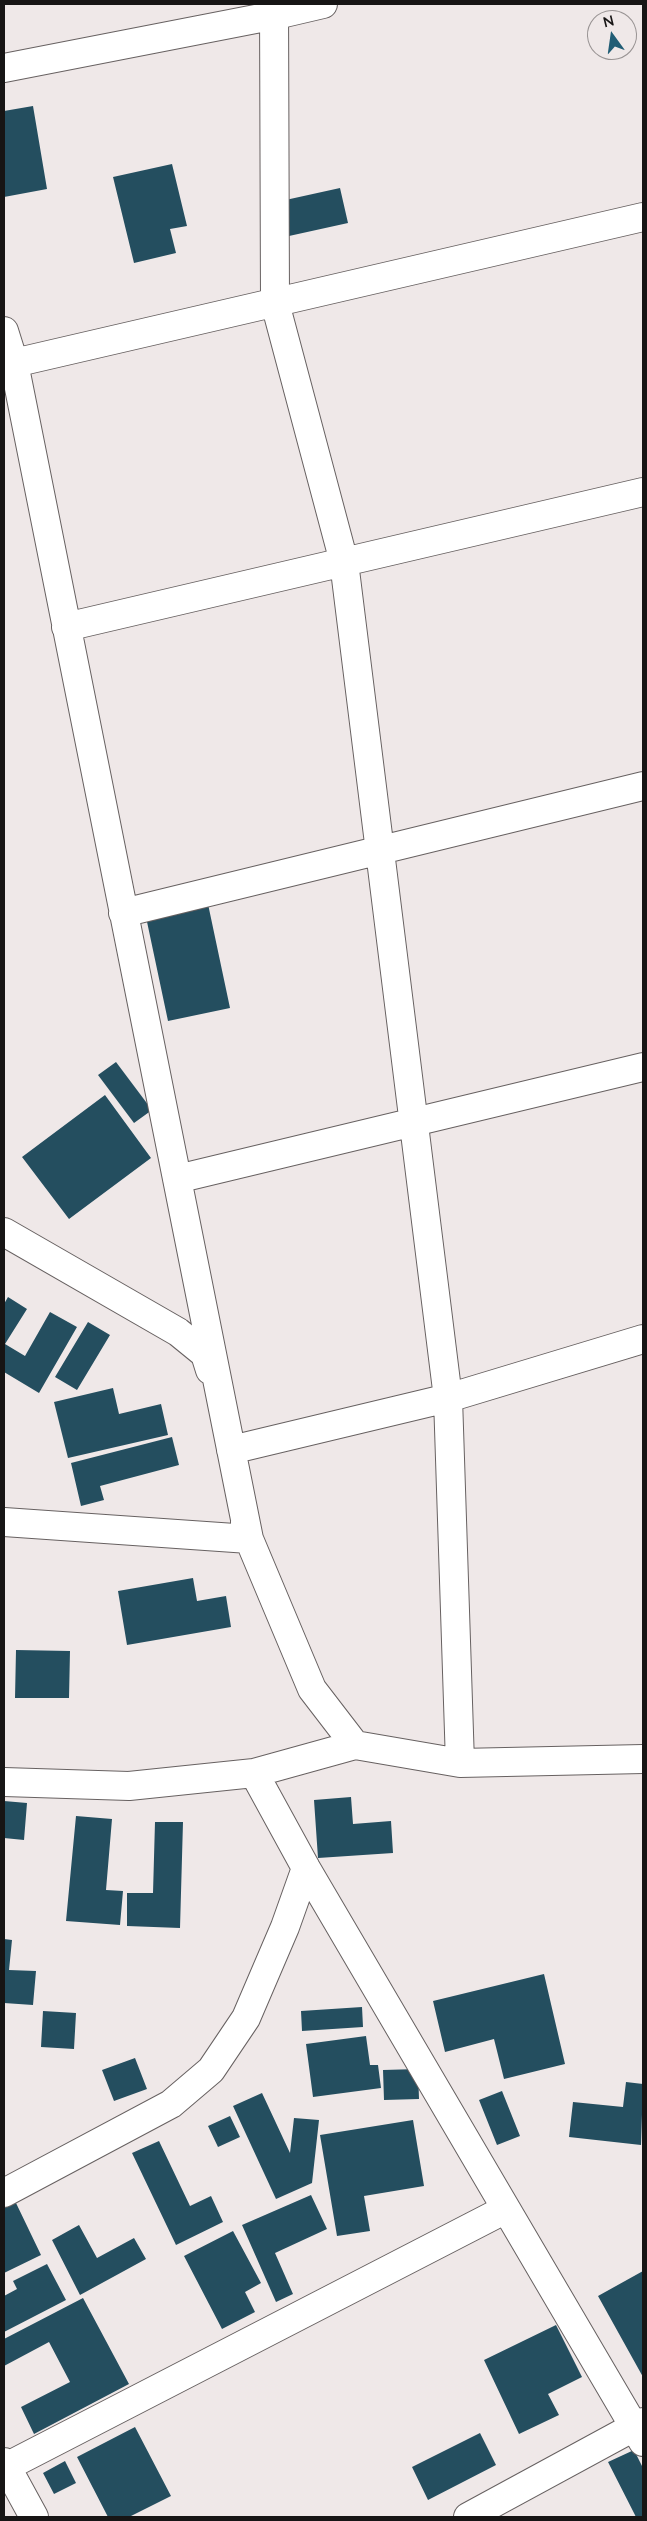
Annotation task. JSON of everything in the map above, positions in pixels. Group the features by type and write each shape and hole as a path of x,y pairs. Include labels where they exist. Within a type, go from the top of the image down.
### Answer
{"street":[{"path":"4,68 275,9 323,4"},
{"path":"275,9 275,303 344,562 448,1398 460,1763"},
{"path":"14,363 643,217"},
{"path":"4,330 14,363 249,1539"},
{"path":"66,627 643,492"},
{"path":"124,913 643,786"},
{"path":"177,1179 643,1067"},
{"path":"4,1232 178,1332 205,1354 218,1392 249,1539 312,1689 355,1745"},
{"path":"231,1450 448,1398 643,1338"},
{"path":"4,1522 249,1539"},
{"path":"4,1782 129,1786 254,1773 355,1745 460,1763 643,1759"},
{"path":"254,1773 306,1868 506,2209 640,2430 468,2517"},
{"path":"4,2193 171,2104 211,2070 246,2018 285,1927 306,1868"},
{"path":"34,2517 5,2466 506,2209"}],"building":[{"path":"33,106 47,189 4,197 4,111"},
{"path":"172,164 187,226 170,229 176,253 134,263 113,177"},
{"path":"340,188 348,223 289,236 281,201"},
{"path":"208,904 230,1008 168,1021 146,917"},
{"path":"116,1062 152,1110 134,1123 98,1075"},
{"path":"105,1095 151,1158 69,1219 22,1157"},
{"path":"8,1297 27,1309 5,1344 25,1356 50,1312 77,1327 39,1393 4,1372 4,1304"},
{"path":"88,1322 110,1335 77,1390 55,1377"},
{"path":"113,1388 119,1414 161,1404 168,1435 68,1458 54,1402"},
{"path":"172,1437 179,1465 100,1486 104,1500 81,1506 71,1463"},
{"path":"193,1578 197,1601 226,1596 231,1627 127,1645 118,1591"},
{"path":"16,1650 70,1651 69,1698 15,1698"},
{"path":"351,1797 353,1824 391,1821 393,1853 318,1858 314,1800"},
{"path":"4,1801 27,1803 24,1840 4,1838"},
{"path":"76,1816 112,1819 106,1890 123,1891 120,1925 66,1921"},
{"path":"155,1822 183,1822 180,1928 127,1926 127,1893 153,1893"},
{"path":"4,1939 12,1940 9,1970 36,1971 33,2005 4,2003"},
{"path":"544,1974 565,2064 504,2079 494,2039 445,2052 433,2001"},
{"path":"362,2007 363,2027 302,2031 301,2011"},
{"path":"43,2011 76,2013 74,2049 41,2047"},
{"path":"366,2036 370,2065 378,2065 381,2088 313,2097 306,2044"},
{"path":"135,2058 147,2089 114,2101 102,2070"},
{"path":"418,2069 419,2099 384,2100 383,2070"},
{"path":"626,2082 643,2084 641,2145 569,2137 573,2102 623,2107"},
{"path":"502,2091 520,2136 497,2145 479,2100"},
{"path":"262,2093 290,2153 294,2118 319,2120 312,2183 276,2199 233,2106"},
{"path":"230,2116 240,2137 218,2147 208,2126"},
{"path":"413,2120 424,2186 364,2196 370,2231 337,2236 320,2135"},
{"path":"159,2141 190,2206 211,2196 223,2222 176,2245 132,2153"},
{"path":"311,2195 327,2229 275,2253 293,2294 276,2302 242,2225"},
{"path":"16,2203 41,2255 4,2273 4,2208"},
{"path":"79,2225 97,2258 134,2238 146,2259 80,2295 52,2240"},
{"path":"233,2231 261,2283 245,2292 255,2312 222,2329 184,2256"},
{"path":"47,2264 66,2300 4,2332 4,2296 17,2289 13,2281"},
{"path":"643,2271 643,2377 598,2296"},
{"path":"83,2298 129,2384 34,2434 21,2407 70,2382 49,2342 4,2366 4,2339"},
{"path":"556,2325 582,2377 548,2394 559,2415 519,2434 484,2360"},
{"path":"135,2427 171,2496 129,2517 108,2517 77,2457"},
{"path":"480,2433 496,2465 428,2500 412,2467"},
{"path":"634,2450 643,2468 643,2517 636,2517 608,2462"},
{"path":"65,2461 76,2483 54,2494 43,2473"}]}
